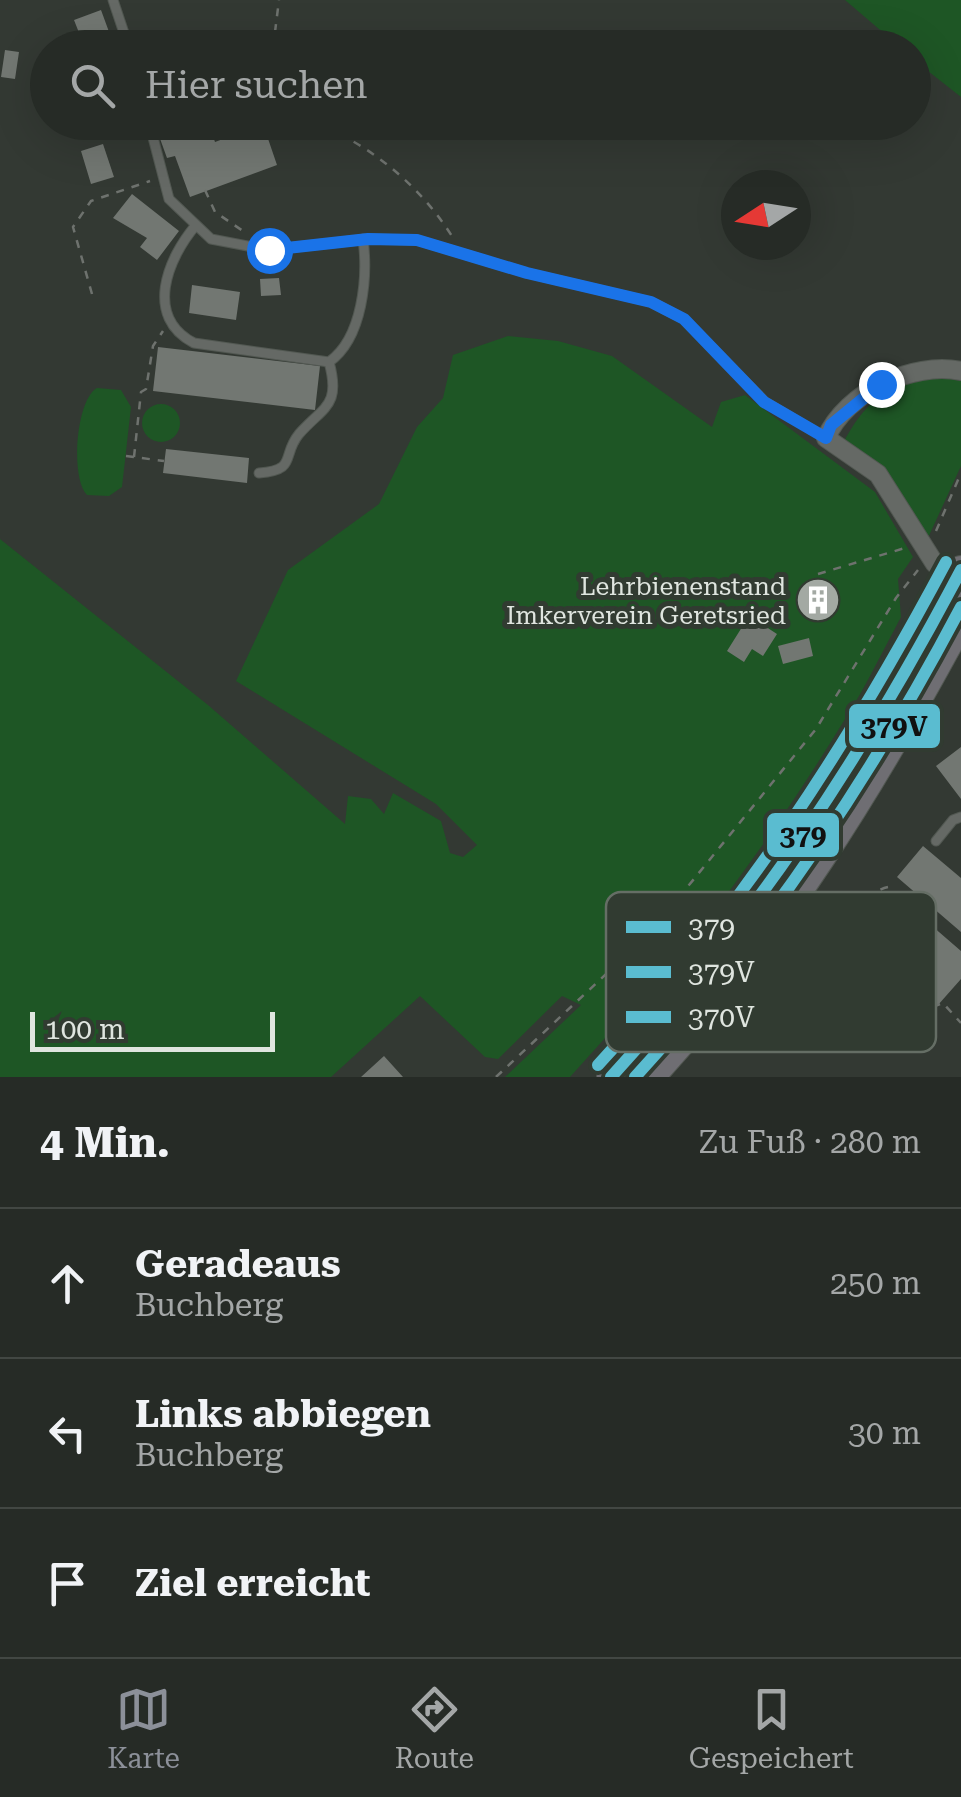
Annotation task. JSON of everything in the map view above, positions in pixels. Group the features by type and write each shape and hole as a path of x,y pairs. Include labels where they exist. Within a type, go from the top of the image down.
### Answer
{"main road":[{"path":"796,892 848,822 950,616 941,558"},
{"path":"770,892 950,616"},
{"path":"611,1077 634,1052"},
{"path":"650,1077 671,1052"}],"street":[{"path":"941,558 878,474 826,438 831,425 881,384 910,370 942,367 961,372"}],"lane":[{"path":"113,0 123,30"},
{"path":"153,140 169,198 210,239 269,250 363,239 417,240 527,273 651,302 684,319 764,402 826,438"},
{"path":"196,225 181,242 165,284 163,304 170,322 194,343 329,362 340,354 352,332 361,300 367,268 363,239"},
{"path":"258,473 277,472 289,462 297,436 327,410 335,382 329,362"},
{"path":"936,841 953,820 961,817"}],"path":[{"path":"275,30 279,0"},
{"path":"352,140 439,215 462,252"},
{"path":"92,294 76,244 74,227 78,218 91,201 113,190 164,177"},
{"path":"204,190 215,212 230,226 257,236"},
{"path":"134,458 141,392 146,390 152,346 170,322"},
{"path":"126,456 164,462"},
{"path":"683,892 816,730 941,558 961,472"},
{"path":"818,574 941,558"},
{"path":"880,892 888,887"},
{"path":"496,1077 606,972"},
{"path":"936,1006 944,1002 948,1014 961,1023"}],"green space":[{"path":"845,0 961,0 961,97 931,73 931,30 880,30"},
{"path":"508,336 558,341 612,356 712,427 721,402 745,395 875,492 913,557 898,579 901,617 818,775 735,892 606,892 606,1037 570,1077 505,1077 581,1005 562,996 498,1059 485,1057 420,996 331,1077 0,1077 0,539 208,705 345,824 348,796 371,799 384,814 393,793 441,821 450,853 463,857 477,845 436,804 236,681 288,570 379,504 417,427 443,398 453,355"},
{"path":"926,375 961,381 961,466 927,540 843,443 876,399"},
{"path":"97,388 121,390 131,407 122,487 109,496 87,495 78,473 80,422 90,395"},
{"path":"161,404 175,409 180,423 175,437 161,442 147,437 142,423 147,409"}],"building":[{"path":"101,10 108,30 78,30 74,20"},
{"path":"5,50 19,52 15,79 1,77"},
{"path":"160,140 268,140 277,165 190,197 175,156 167,158"},
{"path":"103,144 114,177 91,184 81,151"},
{"path":"132,194 179,231 157,260 140,247 147,238 113,218"},
{"path":"279,278 281,295 261,296 260,279"},
{"path":"192,285 240,292 236,320 189,313"},
{"path":"158,347 320,366 315,410 153,391"},
{"path":"166,449 249,458 247,483 163,473"},
{"path":"749,616 777,634 763,656 752,649 744,662 727,651"},
{"path":"809,638 813,656 783,664 778,646"},
{"path":"961,747 961,799 936,766"},
{"path":"923,846 961,878 961,932 936,911 936,892 914,892 897,877"},
{"path":"936,929 961,951 961,979 938,1005"},
{"path":"384,1056 403,1077 361,1077"}],"transit line":[{"name":"370V","path":"741,892 830,762 946,562"},
{"name":"379","path":"763,892 845,772 961,570"},
{"name":"379V","path":"785,892 891,733 961,607"},
{"name":"370V","path":"598,1065 610,1052"},
{"name":"379","path":"611,1077 633,1052"},
{"name":"379V","path":"635,1077 657,1052"}],"place":[{"name":"Lehrbienenstand Imkerverein Geretsried","path":"818,600"}],"route":[{"path":"269,250 368,239 417,240 527,273 651,302 684,319 764,402 826,438 831,425 881,384"}]}
